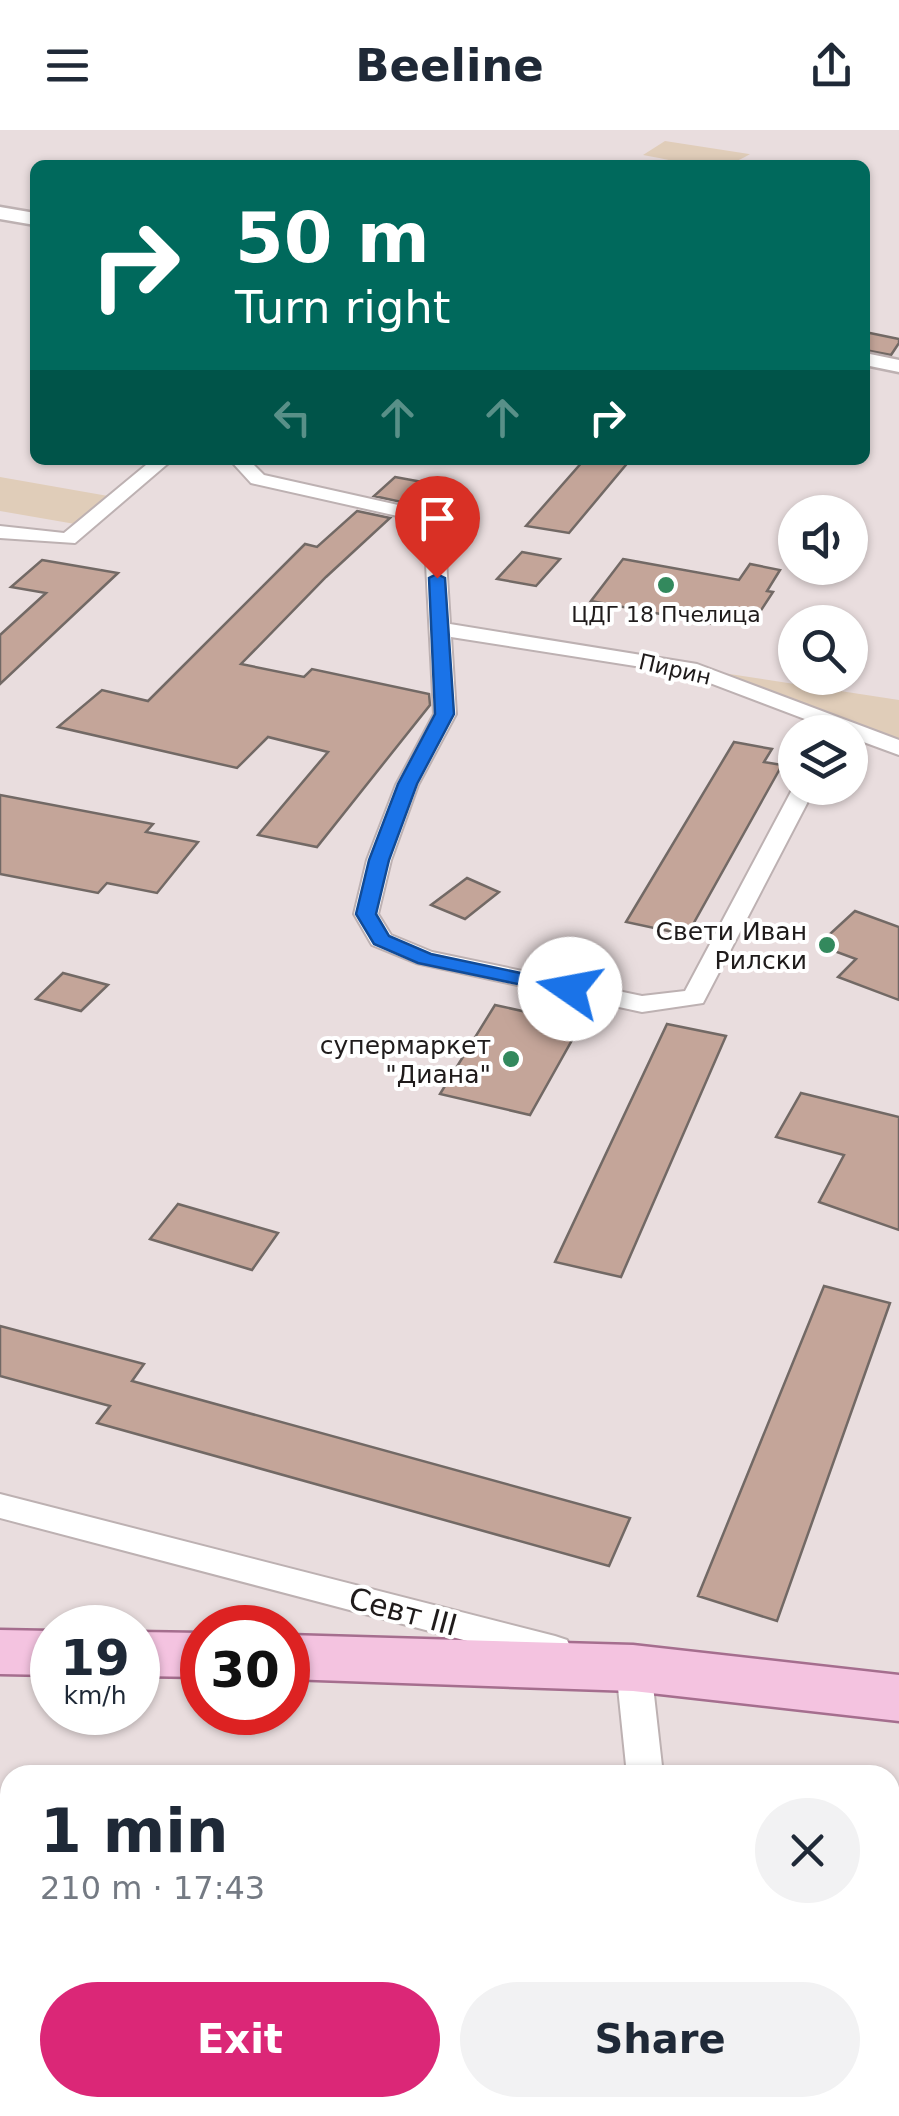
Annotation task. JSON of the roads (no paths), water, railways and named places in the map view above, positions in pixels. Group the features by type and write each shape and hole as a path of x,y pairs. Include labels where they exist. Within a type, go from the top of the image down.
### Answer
{"main road":[{"path":"0,1652 30,1653"},
{"path":"310,1658 634,1668 899,1698"}],"street":[{"path":"0,213 30,218"},
{"path":"870,360 899,366"},
{"path":"0,532 68,539 157,465"},
{"path":"244,465 258,479 409,512 434,544 444,714 407,784 379,860 366,914 381,940 425,958 642,1004 694,998 795,805"},
{"name":"Пирин","path":"441,629 690,668 808,715"},
{"name":"Пирин","path":"868,738 899,748"},
{"name":"Севт III","path":"0,1506 492,1636 634,1668"},
{"path":"634,1668 644,1765"}],"place":[{"name":"ЦДГ 18 Пчелица","path":"666,585"},
{"name":"Свети Иван Рилски","path":"827,945"},
{"name":"супермаркет \"Диана\"","path":"511,1059"}]}
